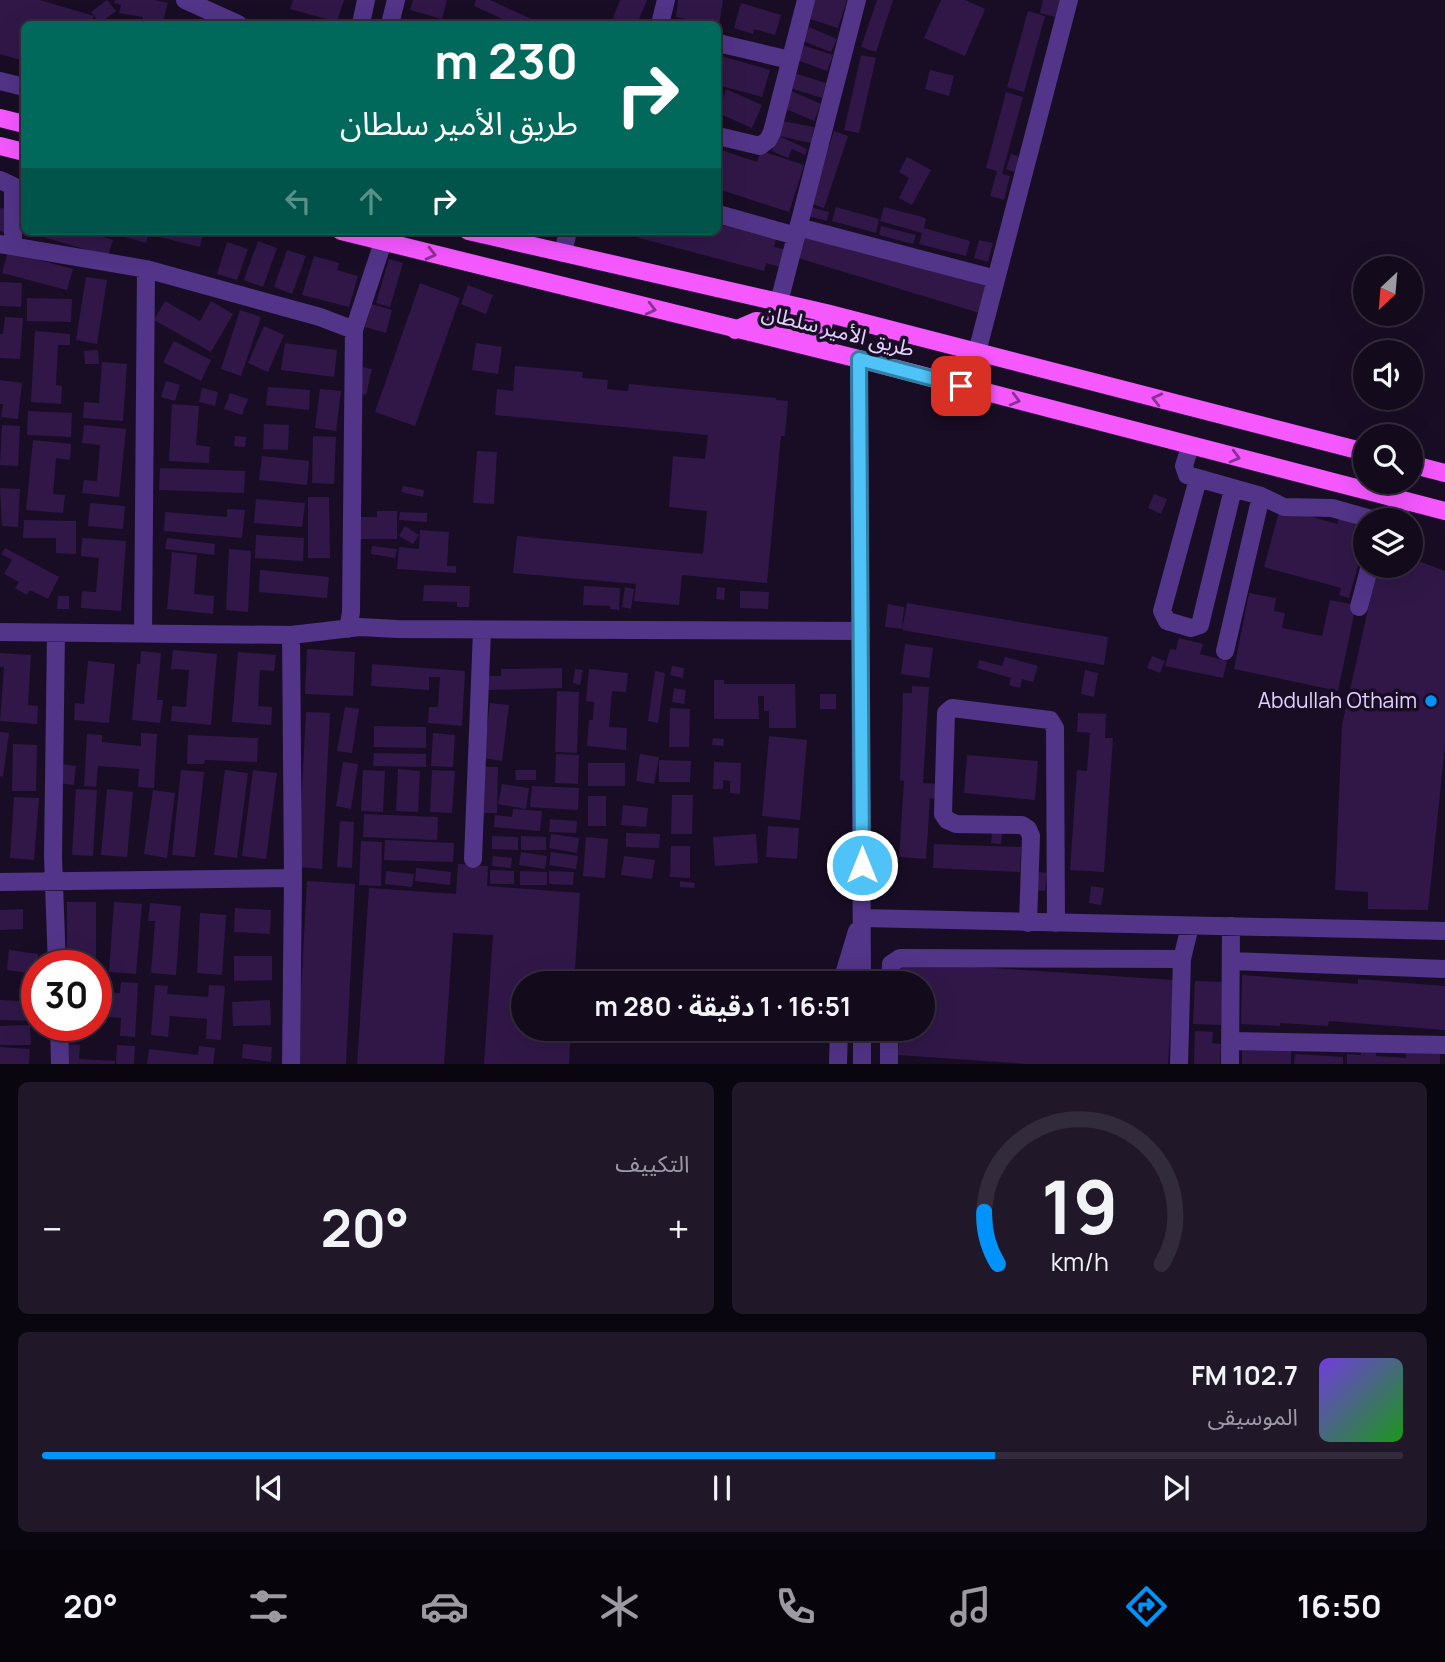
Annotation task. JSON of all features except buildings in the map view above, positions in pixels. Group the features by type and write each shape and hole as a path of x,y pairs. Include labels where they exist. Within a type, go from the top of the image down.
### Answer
{"main road":[{"path":"0,118 21,123"},
{"path":"0,146 21,151"},
{"name":"طريق الأمير سلطان","path":"356,235 859,359 1445,511"},
{"name":"طريق الأمير سلطان","path":"485,235 826,313 1353,449"},
{"path":"735,330 756,321 822,331 826,313"},
{"path":"1423,467 1445,473"}],"street":[{"path":"185,0 231,21"},
{"path":"362,21 366,0"},
{"path":"391,21 396,0"},
{"path":"661,21 666,0"},
{"path":"721,137 760,146 768,140 806,0"},
{"path":"779,302 857,0"},
{"path":"977,352 1069,0"},
{"path":"721,44 790,60"},
{"path":"0,81 21,86"},
{"path":"0,180 13,186 6,244 146,269 320,317 354,330"},
{"path":"721,215 996,279"},
{"path":"563,253 567,235"},
{"path":"348,629 351,612 354,330 383,242"},
{"path":"143,634 146,269"},
{"path":"859,359 862,971"},
{"path":"1190,446 1184,471 1187,475 1261,496 1284,507 1332,508 1353,514"},
{"path":"1198,479 1162,611 1167,621 1191,628 1200,625 1233,489"},
{"path":"1225,651 1261,496"},
{"path":"1394,499 1398,508"},
{"path":"1359,607 1367,578"},
{"path":"0,632 291,635 360,627 861,631"},
{"path":"473,859 482,630"},
{"path":"55,633 54,881 56,950"},
{"path":"290,1063 293,878 291,635"},
{"path":"1028,923 1031,836 1028,829 1022,825 956,824 947,820 943,814 946,713 952,708 1050,720 1055,728 1056,923"},
{"path":"1031,836 1056,836"},
{"path":"0,882 293,878"},
{"path":"862,918 1445,931"},
{"path":"845,971 862,918"},
{"path":"1179,1063 1182,959 1190,926"},
{"path":"1230,1063 1231,926"},
{"path":"891,971 891,964 900,958 1182,959"},
{"path":"1231,961 1445,970"},
{"path":"59,1041 60,1063"},
{"path":"838,1063 839,1041"},
{"path":"862,1041 862,1063"},
{"path":"889,1041 889,1063"},
{"path":"1230,1041 1445,1045"}],"place":[{"name":"Abdullah Othaim","path":"1431,701"}],"route":[{"path":"862,865 859,359 961,386"}]}
